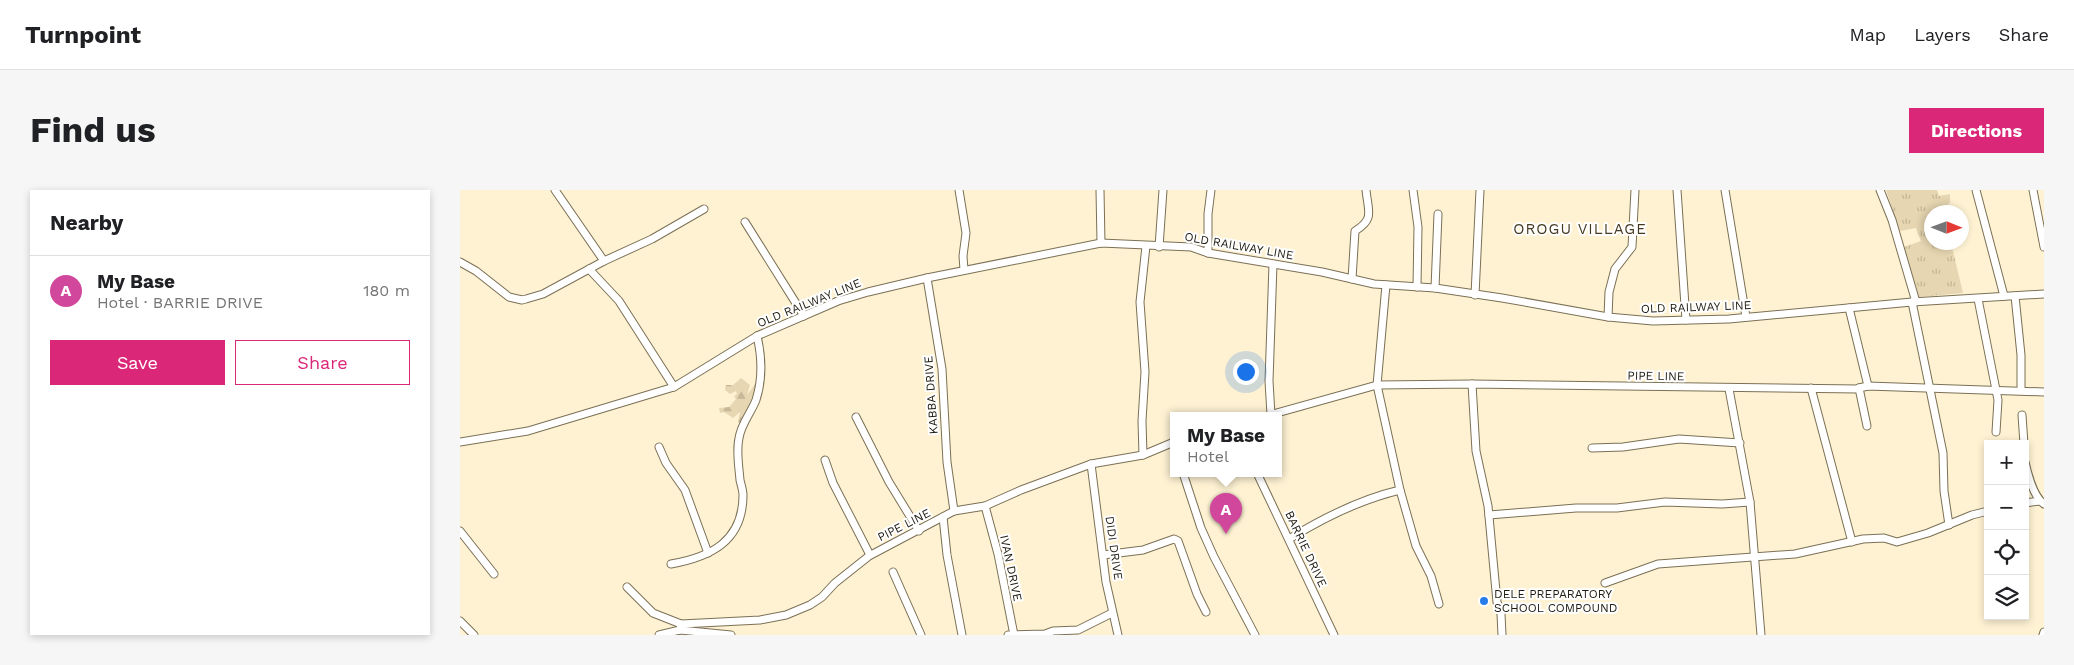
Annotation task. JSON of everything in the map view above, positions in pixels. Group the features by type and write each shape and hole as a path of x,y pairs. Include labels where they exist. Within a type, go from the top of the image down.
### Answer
{"street":[{"path":"555,190 604,261"},
{"path":"959,190 966,233 963,256 964,270"},
{"path":"1100,190 1101,243"},
{"path":"1159,247 1163,190"},
{"path":"1208,253 1208,214 1211,190"},
{"path":"1352,279 1355,231 1366,225 1368,220 1366,190"},
{"path":"1414,190 1418,228 1417,287"},
{"path":"1475,295 1480,190"},
{"path":"1608,317 1609,292 1615,269 1632,247 1635,190"},
{"path":"1677,190 1686,320"},
{"path":"1725,190 1746,317"},
{"path":"1880,190 1892,220 1914,302 1943,453 1944,491 1949,524"},
{"path":"1976,190 2004,296"},
{"path":"2033,190 2044,248"},
{"path":"460,262 476,271 509,297 522,300 543,294 604,261 652,239 704,209"},
{"path":"1436,288 1438,214"},
{"path":"745,222 804,316"},
{"name":"OLD RAILWAY LINE","path":"460,442 528,431 674,387 757,336 838,301 927,278 1101,243 1191,247 1208,253 1386,285 1436,288 1608,317 1653,321 1746,317 1914,302 2044,294"},
{"path":"1143,455 1142,420 1145,372 1140,302 1146,246"},
{"path":"1270,412 1268,381 1273,264"},
{"path":"589,270 619,301 674,387"},
{"name":"KABBA DRIVE","path":"927,278 942,369 947,462 954,511"},
{"path":"1386,285 1376,386 1400,490 1416,546 1431,576 1440,604"},
{"path":"2015,296 2021,355 2021,390"},
{"path":"1978,299 1998,400 1996,432"},
{"path":"1849,308 1868,386"},
{"path":"670,564 708,553 725,544 735,528 741,512 744,493 740,482 739,438 745,420 756,400 761,378 762,356 757,336"},
{"path":"1472,384 1476,451 1489,516 1502,635"},
{"name":"PIPE LINE","path":"1281,412 1376,386 1472,384 1729,389 1858,389 1868,386 1996,392 2021,390 2044,392"},
{"path":"1811,388 1852,542"},
{"path":"1859,388 1867,426"},
{"path":"1729,389 1750,502 1761,635"},
{"path":"2022,416 2024,440"},
{"path":"856,417 889,482 919,531"},
{"path":"1592,448 1623,447 1678,439 1740,443"},
{"name":"PIPE LINE","path":"659,635 681,627 760,620 786,615 810,605 822,597 835,583 870,555 954,511 984,506 1020,490 1091,464 1143,455 1170,444"},
{"path":"660,447 666,463 685,490 708,553"},
{"path":"825,460 833,483 870,555"},
{"name":"DIDI DRIVE","path":"1091,464 1103,555 1112,612 1118,635"},
{"path":"1184,477 1201,528 1255,635"},
{"name":"BARRIE DRIVE","path":"1259,477 1334,635"},
{"path":"2029,478 2042,502 2029,503"},
{"path":"1289,539 1312,524 1400,490"},
{"path":"1489,516 1576,508 1617,508 1665,502 1722,504 1750,502"},
{"name":"IVAN DRIVE","path":"984,506 998,554 1012,635"},
{"path":"1605,583 1658,564 1795,554 1863,539 1884,538 1897,542 1928,533 1984,511"},
{"path":"943,517 947,555 962,635"},
{"path":"460,531 494,574"},
{"path":"1103,555 1143,550 1174,539 1178,541 1196,594 1206,612"},
{"path":"893,572 921,635"},
{"path":"627,587 653,613 681,627 731,635"},
{"path":"1012,635 1078,630 1112,612"},
{"path":"460,620 474,635"}],"green space":[{"path":"1886,190 1937,190 1939,196 1950,194 1950,203 1948,205 1924,205 1924,250 1953,250 1963,293 1919,297 1904,247 1921,241 1916,228 1900,231"},
{"path":"741,378 750,385 747,395 756,383 755,399 741,423 738,422 740,412 733,418 724,412 720,413 719,408 729,407 736,399 734,396 737,394 736,391 730,394 725,390 726,385 733,385"}],"place":[{"name":"My Base","path":"1226,534"},
{"name":"DELE PREPARATORY SCHOOL COMPOUND","path":"1484,601"}],"district":[{"name":"OROGU VILLAGE","path":"1580,229"}]}
